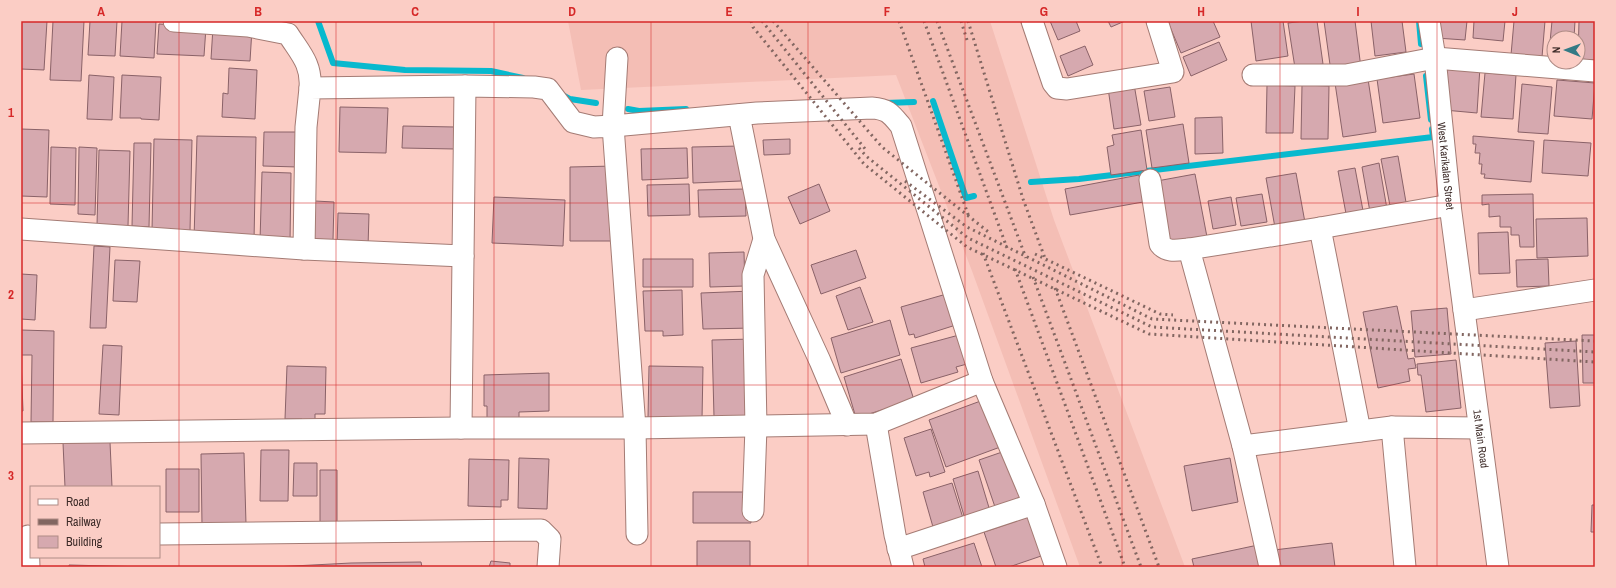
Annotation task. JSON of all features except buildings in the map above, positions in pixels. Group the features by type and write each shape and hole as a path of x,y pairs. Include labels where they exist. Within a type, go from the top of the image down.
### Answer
{"street":[{"path":"174,21 248,26 288,34 306,61 310,79 310,88 306,127 304,249"},
{"path":"1032,21 1053,83 1057,88 1067,89 1173,72 1157,21"},
{"name":"West Karikalan Street","path":"1430,21 1450,205 1464,310"},
{"path":"617,58 613,126 635,428 638,534"},
{"path":"1253,75 1346,75 1435,58 1595,71"},
{"path":"310,88 465,86 534,87 548,89 573,122 594,127 739,115 872,108 883,109 901,126 982,381 1034,504 1056,567"},
{"path":"461,428 465,86"},
{"path":"739,115 764,239 820,361 846,425"},
{"path":"1150,180 1160,244 1164,249 1171,251 1320,228 1450,205"},
{"path":"1320,228 1360,431"},
{"path":"21,229 304,249 463,256"},
{"path":"753,511 756,427 753,275 764,239"},
{"path":"1190,249 1243,446 1270,567"},
{"path":"1464,310 1595,290"},
{"name":"1st Main Road","path":"1464,310 1478,428 1498,567"},
{"path":"21,433 461,428 756,427 876,424 982,381"},
{"path":"876,424 901,558 1034,504"},
{"path":"1243,446 1392,427 1478,428"},
{"path":"1392,427 1405,567"},
{"path":"160,534 540,530 550,539 548,567"},
{"path":"27,536 29,567"}],"shaded area":[{"path":"568,21 990,21 1054,220 1185,567 1080,567 972,271 896,75 581,90"}],"waterway":[{"path":"318,21 333,63 405,70 491,71 523,78"},
{"path":"1419,21 1421,44"},
{"path":"1426,76 1431,120"},
{"path":"561,94 570,99 596,103"},
{"path":"933,101 966,198 974,196"},
{"path":"885,103 914,102"},
{"path":"628,109 639,111 686,109"},
{"path":"1031,182 1079,179 1433,137 1432,129"}],"railway":[{"path":"751,21 753,27 864,164 967,247 1149,334 1595,362"},
{"path":"762,21 866,150"},
{"path":"773,21 882,147 991,234"},
{"path":"899,21 969,217"},
{"path":"924,21 1007,248"},
{"path":"937,21 1026,258"},
{"path":"961,21 967,40"},
{"path":"968,21 1023,199 1046,261"},
{"path":"859,148 866,156 968,238 1152,327 1595,352"},
{"path":"905,181 967,227 1152,319 1595,341"},
{"path":"983,253 1102,567"},
{"path":"1035,254 1160,314 1173,315"},
{"path":"1015,269 1125,567"},
{"path":"1033,277 1141,567"},
{"path":"1055,288 1159,567"}]}
